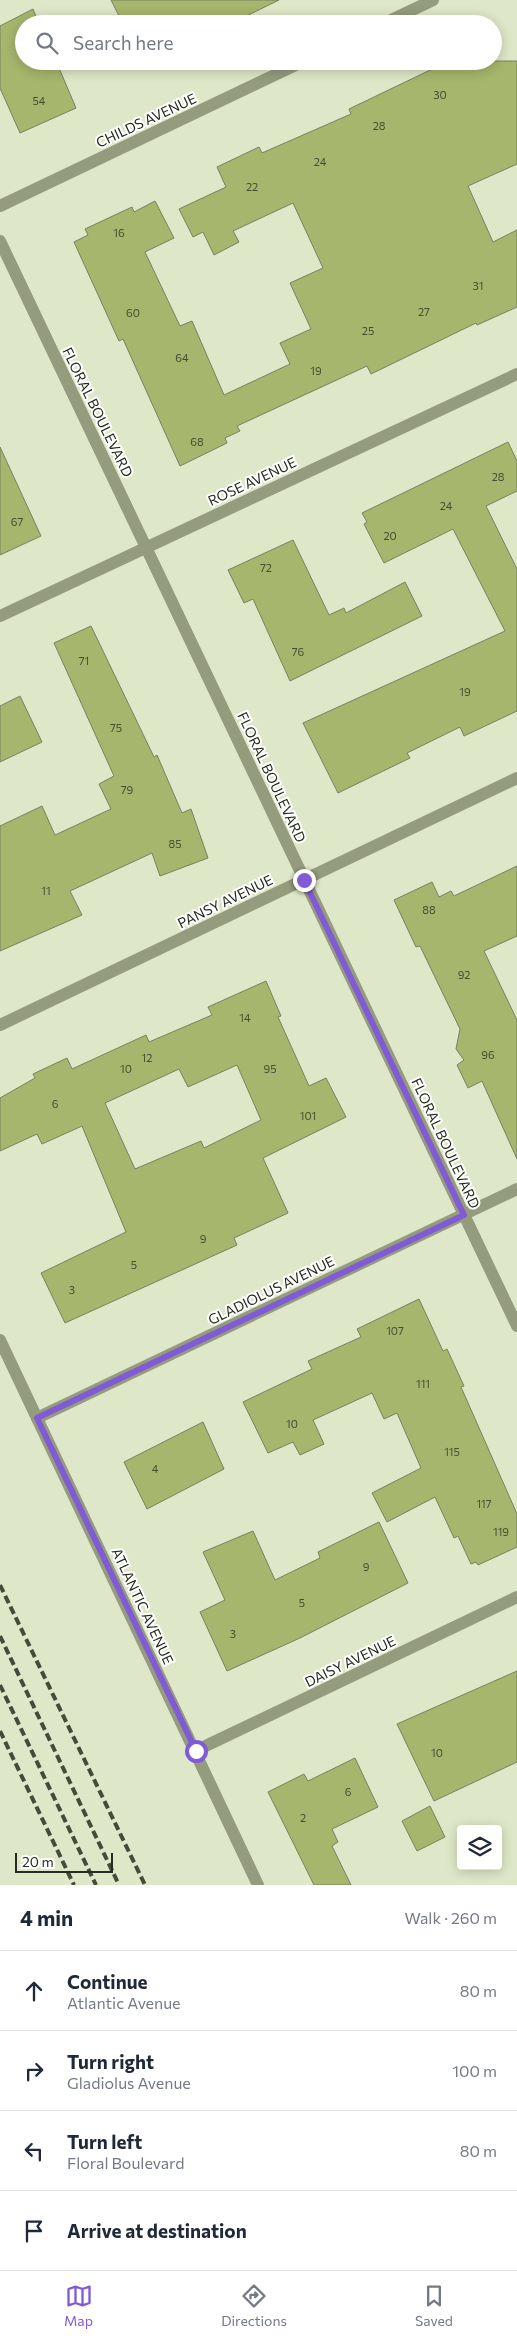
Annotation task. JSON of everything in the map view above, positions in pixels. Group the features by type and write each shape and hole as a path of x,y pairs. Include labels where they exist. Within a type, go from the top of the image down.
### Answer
{"street":[{"path":"402,15 433,0"},
{"name":"CHILDS AVENUE","path":"0,206 285,70"},
{"name":"FLORAL BOULEVARD","path":"0,241 517,1326"},
{"name":"ROSE AVENUE","path":"0,616 517,374"},
{"name":"PANSY AVENUE","path":"0,1025 517,778"},
{"name":"GLADIOLUS AVENUE","path":"37,1418 517,1189"},
{"name":"ATLANTIC AVENUE","path":"0,1340 258,1885"},
{"name":"DAISY AVENUE","path":"196,1751 517,1597"}],"building":[{"path":"111,0 279,0 248,15 118,15"},
{"path":"33,9 35,15 21,15"},
{"path":"15,18 15,70 60,70 76,108 20,133 0,88 0,26"},
{"path":"502,61 517,61 517,164 468,186 493,242 517,230 517,307 477,325 476,323 371,374 367,366 237,426 240,431 225,438 227,443 180,466 123,339 119,341 74,242 88,235 85,229 132,207 134,212 155,201 174,238 145,252 180,326 192,321 224,395 290,364 280,343 311,329 290,283 323,268 293,203 233,231 239,242 214,255 203,232 193,237 179,209 226,187 217,167 259,147 262,153 351,114 349,109 430,70 502,70"},
{"path":"508,442 517,461 517,491 486,506 517,569 517,711 464,736 460,727 407,753 410,758 338,793 303,723 505,631 453,529 384,563 364,524 367,522 362,513"},
{"path":"0,447 41,536 0,555"},
{"path":"293,540 329,615 344,608 346,613 405,582 422,616 290,681 253,599 244,603 228,570"},
{"path":"91,626 154,757 157,755 182,813 191,809 208,858 160,876 152,853 70,891 82,915 0,951 0,826 42,806 55,835 111,809 99,784 114,776 54,643"},
{"path":"20,696 42,742 0,762 0,706"},
{"path":"517,866 517,936 484,951 517,1020 517,1159 482,1081 468,1088 457,1065 464,1060 456,1049 460,1029 420,946 416,947 394,900 432,882 439,897 451,891 454,896"},
{"path":"266,981 281,1016 278,1017 309,1086 326,1078 346,1117 263,1158 288,1213 234,1238 237,1245 65,1323 41,1273 126,1232 82,1126 42,1144 37,1134 0,1151 0,1098 35,1078 33,1074 67,1058 72,1069 146,1035 149,1042 212,1015 208,1007","holes":["237,1065 261,1120 204,1148 201,1141 135,1169 105,1103 179,1069 188,1087"]},
{"path":"419,1299 443,1351 447,1349 464,1386 461,1387 517,1514 517,1547 478,1565 476,1562 471,1564 458,1536 454,1538 435,1497 387,1522 372,1493 421,1468 397,1413 384,1419 372,1393 313,1420 324,1444 300,1455 293,1442 268,1453 243,1402 312,1369 308,1361 361,1337 357,1329"},
{"path":"203,1422 224,1469 147,1509 124,1462"},
{"path":"379,1522 408,1583 300,1638 227,1671 200,1612 225,1600 203,1552 253,1531 275,1580 320,1558 318,1552"},
{"path":"517,1671 517,1762 434,1801 397,1724"},
{"path":"355,1758 378,1807 332,1829 338,1842 332,1846 351,1885 314,1885 268,1792 304,1774 308,1781"},
{"path":"430,1806 445,1837 417,1851 402,1821"}],"railway":[{"path":"0,1585 145,1885"},
{"path":"0,1636 119,1885"},
{"path":"0,1685 96,1885"},
{"path":"0,1731 74,1885"}],"route":[{"path":"196,1751 37,1418 464,1215 304,880"}]}
